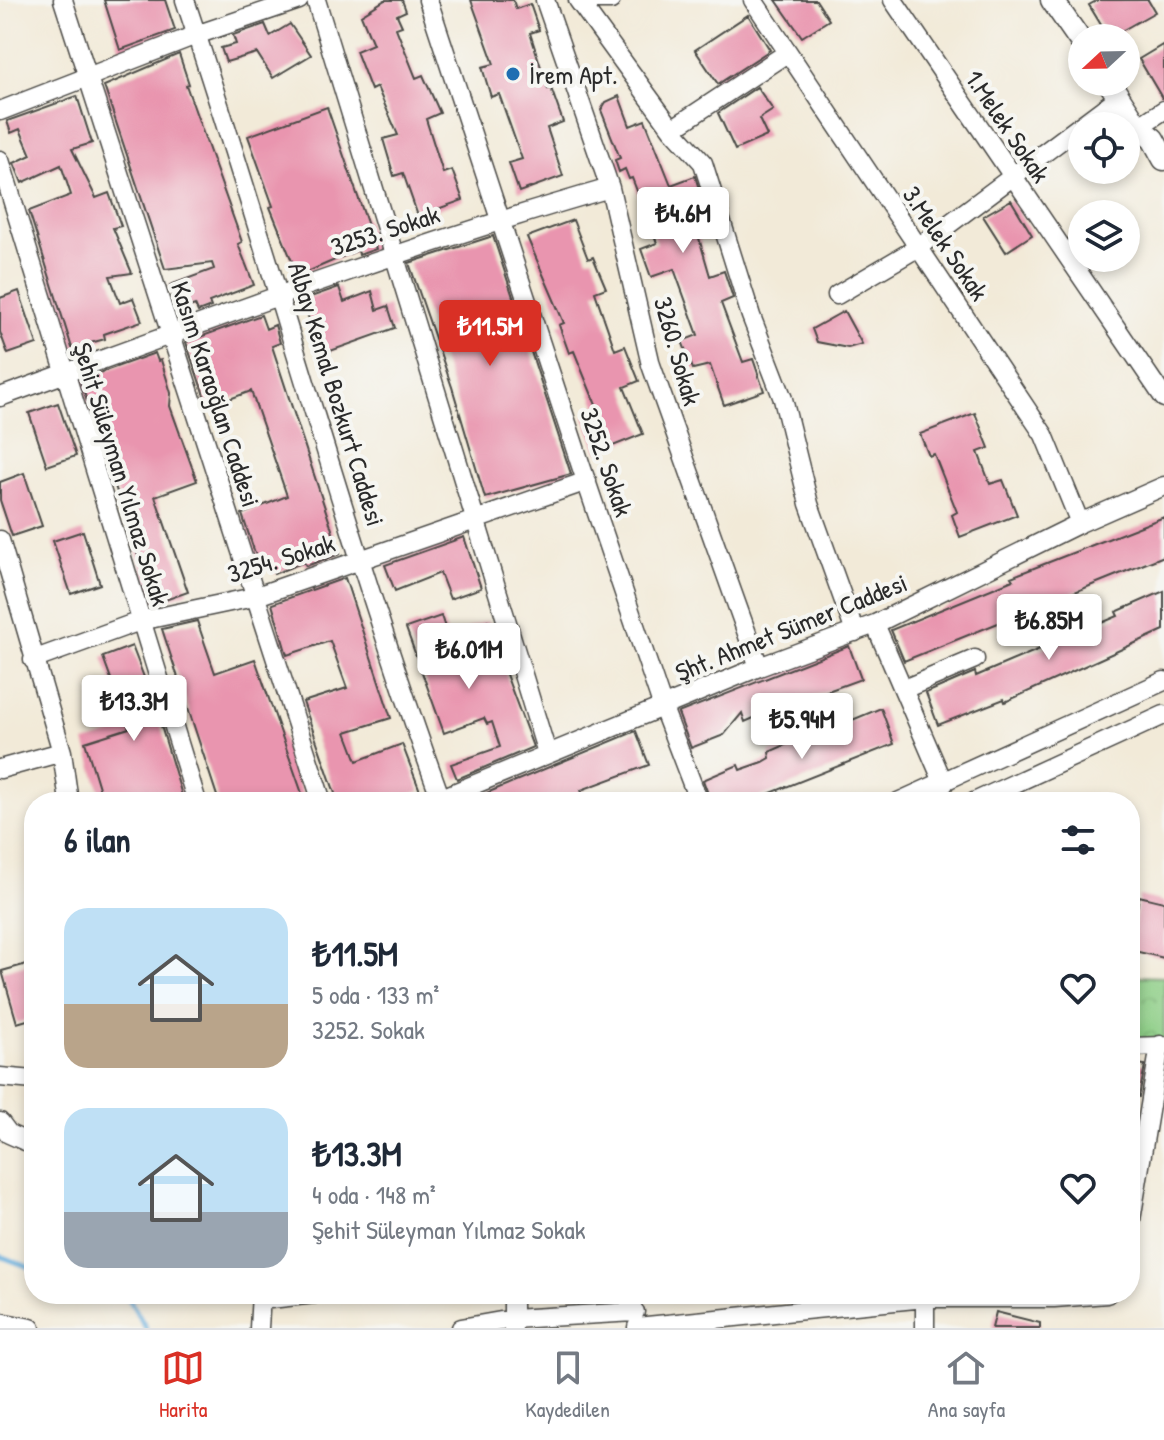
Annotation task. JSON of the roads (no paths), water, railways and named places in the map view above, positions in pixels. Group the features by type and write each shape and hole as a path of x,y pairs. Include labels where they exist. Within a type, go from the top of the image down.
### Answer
{"main road":[{"path":"1052,0 1069,24"},
{"path":"1140,129 1153,139 1164,159"}],"street":[{"name":"Kasım Karaoğlan Caddesi","path":"63,0 319,792"},
{"name":"Albay Kemal Bozkurt Caddesi","path":"185,0 435,792"},
{"path":"0,111 196,35 299,0"},
{"path":"316,0 473,520 547,753"},
{"name":"3252. Sokak","path":"428,0 498,220 663,708 695,792"},
{"name":"3260. Sokak","path":"545,0 610,188 651,365 759,667"},
{"path":"578,0 672,129 703,163 751,316 783,399 809,504 855,632"},
{"path":"587,0 611,0"},
{"name":"3.Melek Sokak","path":"753,0 1044,435 1080,523"},
{"name":"1.Melek Sokak","path":"893,0 1164,398"},
{"path":"672,129 787,53"},
{"path":"837,295 917,248 1106,96"},
{"path":"1140,126 1164,110"},
{"name":"Şehit Süleyman Yılmaz Sokak","path":"0,160 63,374 194,792"},
{"name":"3253. Sokak","path":"0,397 339,272 393,259 498,220 610,188"},
{"name":"3254. Sokak","path":"33,660 140,621 254,597 587,481"},
{"name":"Şht. Ahmet Sümer Caddesi","path":"458,792 759,667 875,624 1080,523 1164,486"},
{"path":"0,540 62,752 68,792"},
{"path":"875,624 944,784"},
{"path":"904,689 975,659"},
{"path":"924,792 1164,681"},
{"path":"996,792 1164,715"},
{"path":"0,769 62,752"},
{"path":"1140,1047 1162,1046 1140,1153"},
{"path":"0,1077 24,1079"},
{"path":"0,1122 9,1134 24,1141"},
{"path":"259,1328 261,1304"},
{"path":"461,1328 636,1315 782,1321 879,1304"},
{"path":"925,1304 925,1328"},
{"path":"0,1322 31,1328"}],"waterway":[{"path":"0,1256 24,1265"},
{"path":"132,1304 146,1328"}],"place":[{"name":"İrem Apt.","path":"513,74"}]}
